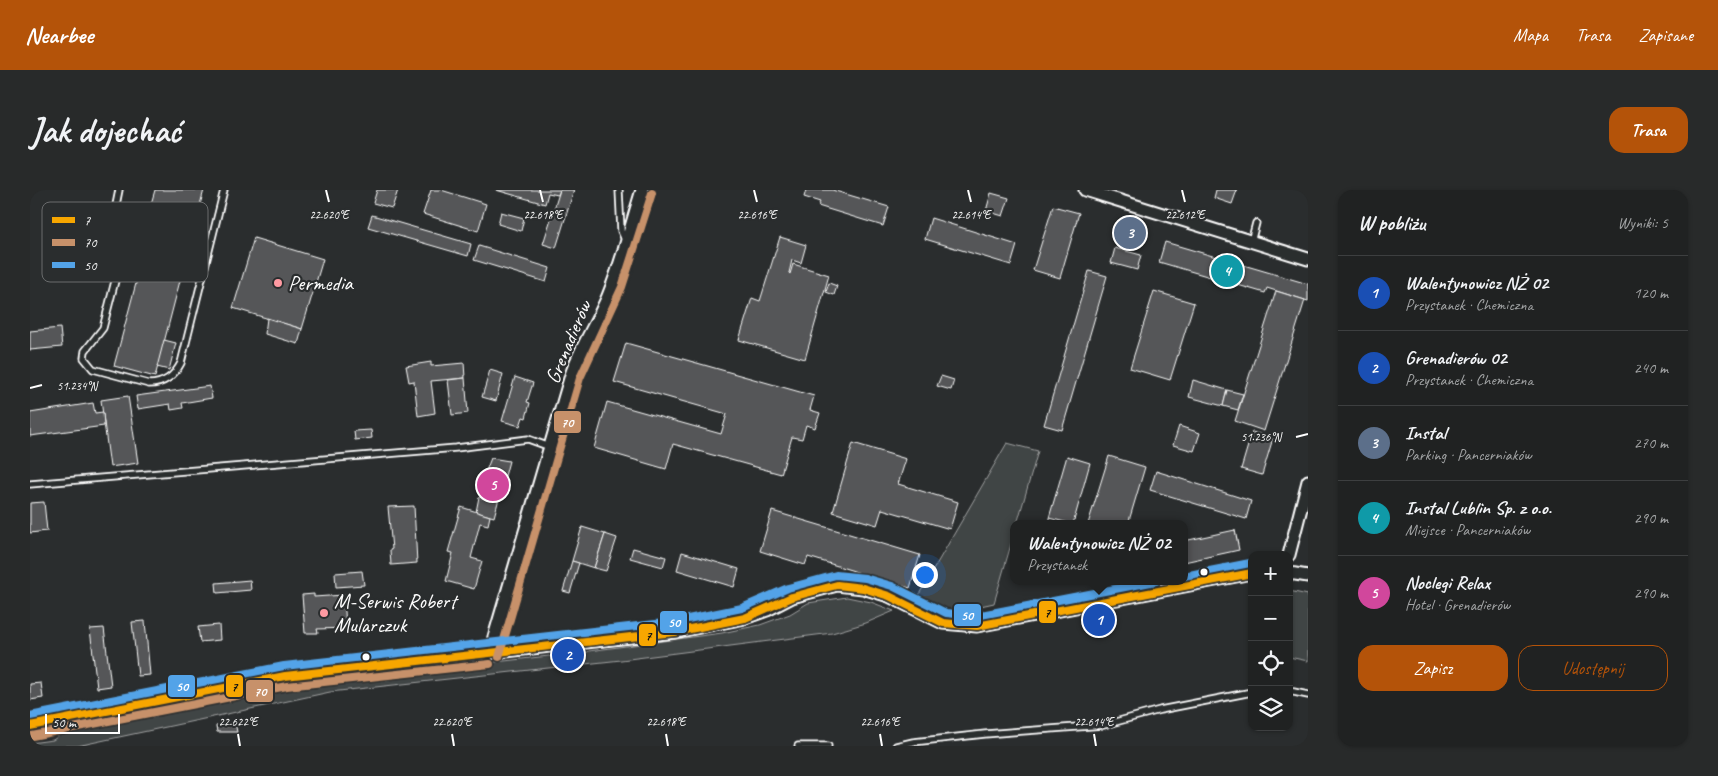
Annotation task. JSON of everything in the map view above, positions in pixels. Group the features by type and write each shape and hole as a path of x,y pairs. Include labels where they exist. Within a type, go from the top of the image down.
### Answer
{"street":[{"name":"Grenadierów","path":"489,654 578,355 589,338 608,295 642,190"},
{"path":"1085,190 1106,193 1251,242 1308,259"},
{"path":"1290,551 1308,481"},
{"path":"30,726 285,676 489,654 706,627 746,618 792,598 838,585 863,588 889,596 943,623 977,626 1248,574"},
{"path":"1293,574 1308,576"}],"lane":[{"path":"208,254 224,190"},
{"path":"619,190 621,231 625,240"},
{"path":"1251,242 1256,223"},
{"path":"115,282 103,328 84,351 84,358 93,369 149,384 157,384 175,374 181,362 201,282"},
{"path":"30,484 456,448 528,439 550,447"},
{"path":"1293,692 1308,695"},
{"path":"896,746 913,742 985,734 1104,725 1160,710 1248,693"},
{"path":"798,746 828,746"}],"shaded area":[{"path":"1007,443 1038,451 1018,520 1010,520 1010,548 994,603 976,607 971,620 918,596"},
{"path":"1293,592 1308,595 1308,661 1293,658"},
{"path":"847,597 871,602 894,611 866,623 832,633 621,660 330,692 77,746 30,746 30,743 53,740 69,728 168,706 198,705 253,689 549,656 558,659 569,659 589,651 722,633 760,625 790,614 808,603"}],"building":[{"path":"155,190 204,190 201,202 152,202"},
{"path":"377,190 398,190 392,208 373,203"},
{"path":"431,190 441,190 486,204 478,231 423,214"},
{"path":"496,190 560,190 558,195 548,193 545,204"},
{"path":"560,190 574,190 556,248 543,244"},
{"path":"806,190 832,190 889,207 883,226 818,206 820,202 804,197"},
{"path":"1216,190 1237,190 1232,204 1214,198"},
{"path":"991,193 1009,198 1003,216 986,211"},
{"path":"1053,206 1079,213 1060,278 1033,270"},
{"path":"501,212 524,218 521,231 498,224"},
{"path":"372,215 471,244 468,256 368,227"},
{"path":"931,218 1017,245 1011,265 925,239"},
{"path":"780,237 806,245 801,263 792,260 790,274 793,264 829,275 805,359 739,340 752,298 760,301"},
{"name":"Permedia","path":"254,238 323,259 302,329 233,308"},
{"path":"1165,242 1308,284 1308,301 1267,288 1265,293 1159,262"},
{"path":"479,246 550,268 546,282 474,260"},
{"path":"1115,248 1141,255 1137,270 1111,263"},
{"path":"1089,271 1107,276 1062,430 1044,425"},
{"path":"136,282 180,282 155,377 114,366"},
{"path":"829,283 837,286 834,295 826,292"},
{"path":"1154,291 1194,303 1170,380 1130,368"},
{"path":"1276,291 1305,300 1264,431 1235,421"},
{"path":"267,318 302,329 298,344 265,334"},
{"path":"60,328 62,347 30,350 30,331"},
{"path":"164,340 176,343 169,370 157,367"},
{"path":"626,343 814,396 810,410 820,413 815,428 806,425 802,439 792,437 781,474 673,444 666,469 594,448 607,402 721,434 727,414 614,382"},
{"path":"431,362 431,366 464,363 465,378 431,381 435,413 418,416 414,381 409,382 406,366"},
{"path":"490,370 503,374 496,401 482,397"},
{"path":"941,376 954,380 951,390 937,386"},
{"path":"515,377 533,383 527,402 530,403 526,418 523,417 520,426 502,421"},
{"path":"465,378 468,413 452,415 448,380"},
{"path":"1193,380 1227,390 1223,406 1189,397"},
{"path":"210,386 212,398 182,403 183,408 171,410 170,404 138,409 136,396"},
{"path":"1227,390 1243,394 1238,410 1223,406"},
{"path":"128,396 138,463 110,467 101,400"},
{"path":"93,403 95,413 103,412 104,426 30,436 30,413"},
{"path":"1179,426 1200,433 1194,451 1173,445"},
{"path":"371,430 372,438 355,440 354,431"},
{"path":"1252,432 1273,438 1262,475 1241,469"},
{"path":"853,443 906,459 898,484 958,502 950,529 882,509 877,525 833,512"},
{"path":"1067,456 1090,463 1074,520 1049,518"},
{"path":"1109,456 1145,467 1129,520 1089,520"},
{"path":"491,458 509,461 494,517 476,512 479,497 485,499 486,495 481,494 486,475 491,477 492,473 486,471"},
{"path":"1156,471 1251,501 1246,519 1150,490"},
{"path":"44,502 47,531 30,533 30,503"},
{"path":"414,506 417,563 391,565 390,550 392,549 388,507"},
{"path":"461,507 490,516 488,525 480,523 471,558 482,561 474,589 446,581 453,553 448,552"},
{"path":"772,511 920,555 910,588 808,557 805,565 760,551"},
{"path":"582,527 605,534 594,568 572,561"},
{"path":"1235,530 1239,550 1188,561 1188,540"},
{"path":"605,534 617,538 606,571 594,568"},
{"path":"633,548 666,557 663,567 630,558"},
{"path":"682,552 739,569 734,587 677,570"},
{"path":"572,561 579,563 570,593 563,591"},
{"path":"362,571 364,585 336,587 335,573"},
{"path":"250,580 251,590 217,593 216,583"},
{"name":"M-Serwis Robert Mularczuk","path":"314,594 314,597 344,595 346,628 317,629 318,633 305,633 302,595"},
{"path":"145,621 150,675 138,676 132,622"},
{"path":"219,625 220,640 200,642 198,627"},
{"path":"104,628 111,686 97,688 90,629"},
{"path":"41,683 43,698 30,700 30,684"},
{"path":"235,722 237,732 217,732 216,726"}],"transit line":[{"name":"70","path":"499,657 580,378 622,287 652,193"},
{"name":"50","path":"1188,575 1248,563"},
{"name":"7","path":"30,726 285,676 675,632 745,618 792,597 837,585 863,588 889,596 943,623 977,626 1248,574"},
{"name":"50","path":"30,716 284,666 673,622 742,608 788,588 836,575 865,578 892,586 946,613 976,616 1135,585"},
{"name":"70","path":"32,736 287,686 490,664"}],"place":[{"name":"Instal","path":"1130,233"},
{"name":"Instal Lublin Sp. z o.o.","path":"1227,271"},
{"name":"Permedia","path":"278,283"},
{"name":"Noclegi Relax","path":"493,485"},
{"name":"M-Serwis Robert Mularczuk","path":"324,613"},
{"name":"Walentynowicz NŻ 02","path":"1099,620"},
{"name":"Grenadierów 02","path":"568,655"}]}
